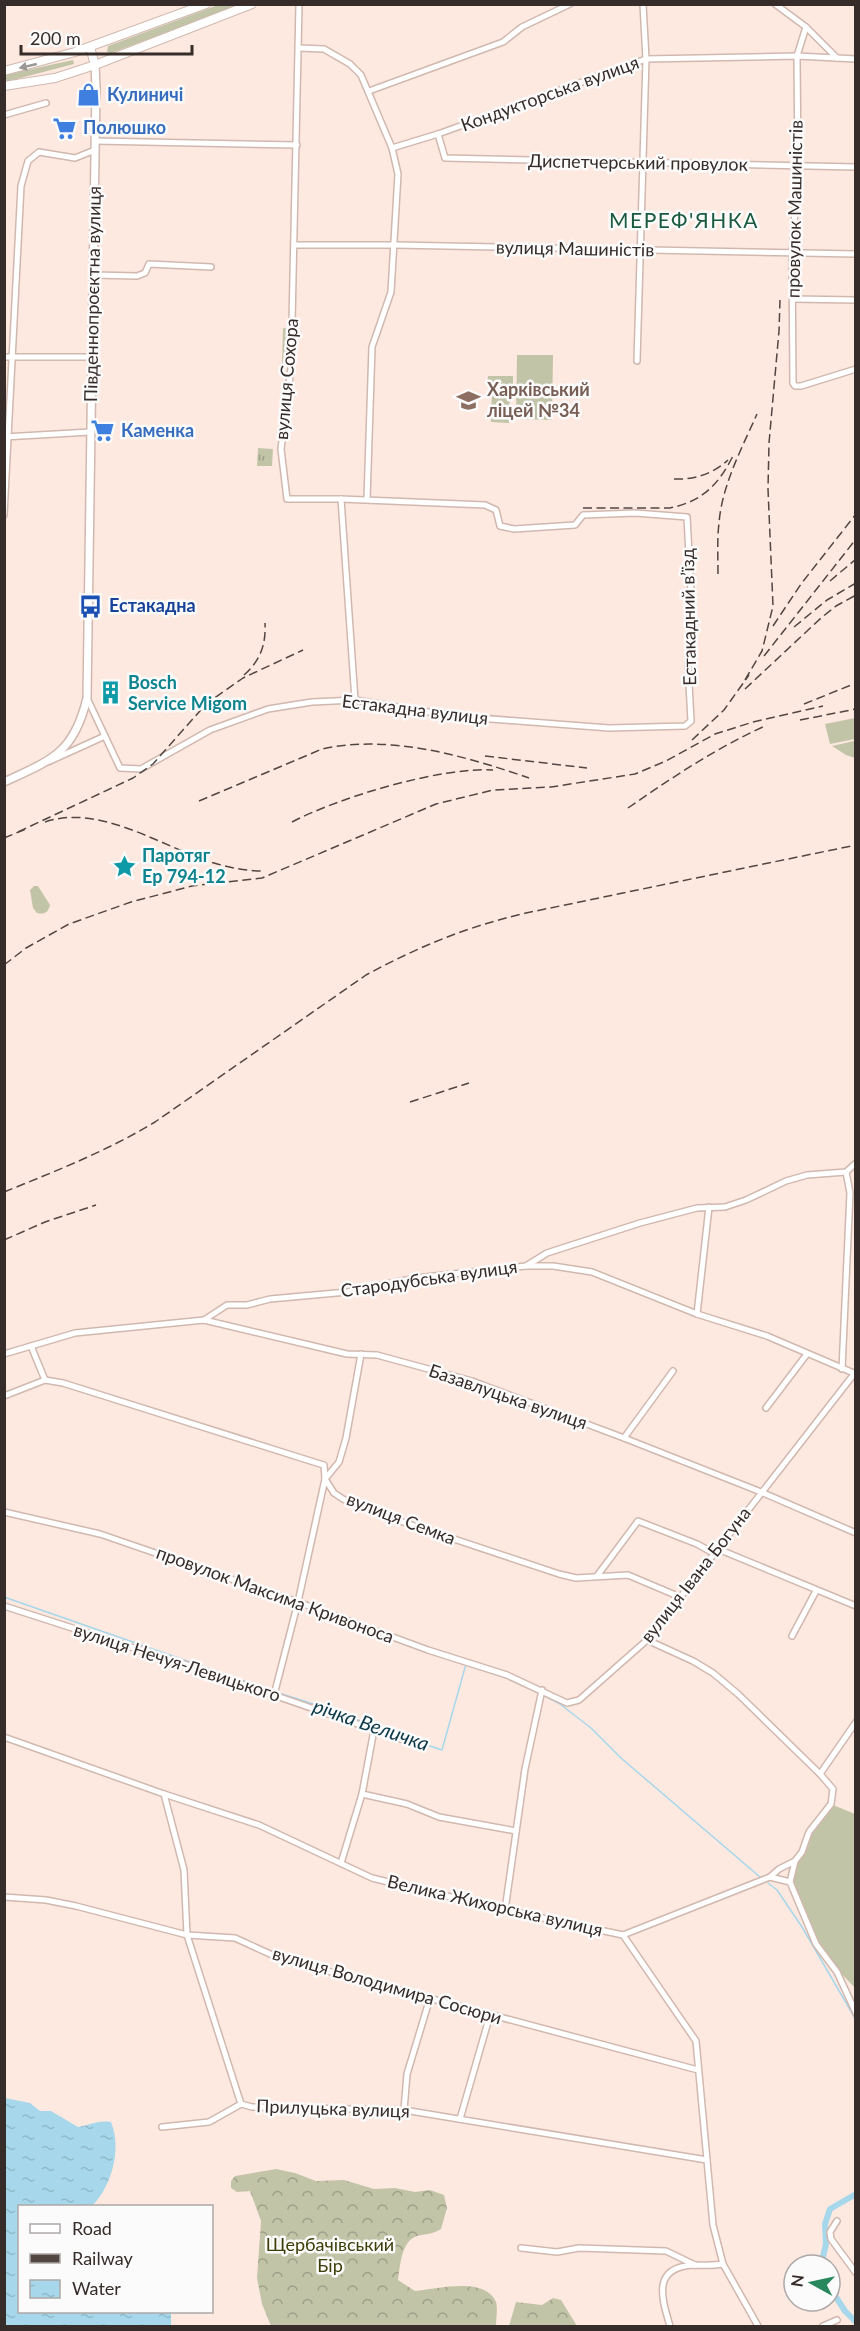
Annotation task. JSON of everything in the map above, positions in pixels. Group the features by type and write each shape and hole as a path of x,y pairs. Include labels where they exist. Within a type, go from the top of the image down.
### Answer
{"main road":[{"path":"4,71 48,61 206,4"},
{"path":"4,86 55,78 95,65 252,4"},
{"path":"90,47 95,65"},
{"name":"Південнопроєктна вулиця","path":"4,782 49,762 72,740 82,721 87,698 95,65"}],"street":[{"name":"вулиця Сохора","path":"299,4 291,368 281,449 287,499 341,499"},
{"path":"369,91 503,42 522,27 570,4"},
{"path":"637,361 646,59 643,4"},
{"path":"775,4 806,27 837,58"},
{"name":"провулок Машиністів","path":"806,27 797,56 798,167 792,254 793,383 795,386 801,386 855,369"},
{"path":"299,48 324,49 350,64 361,75 392,148 398,174 391,292 372,347 367,499"},
{"name":"Кондукторська вулиця","path":"392,148 438,134 646,59 797,56 855,59"},
{"path":"4,115 46,103"},
{"name":"Диспетчерський провулок","path":"438,134 445,158 855,167"},
{"path":"95,141 297,145"},
{"path":"4,515 21,186 28,162 39,152 75,158 95,150"},
{"name":"вулиця Машиністів","path":"294,245 855,254"},
{"path":"93,275 137,276 145,273 149,264 211,267"},
{"path":"793,299 855,300"},
{"path":"4,357 91,357"},
{"path":"7,437 90,432"},
{"path":"341,499 355,700"},
{"name":"Естакадний в’їзд","path":"341,499 486,505 496,510 500,526 514,529 575,525 583,515 635,513 687,518 692,612 688,665 691,721"},
{"name":"Естакадна вулиця","path":"87,698 120,768 141,769 210,730 268,710 312,702 355,700 453,716 609,728 685,726 691,721"},
{"path":"49,762 105,736"},
{"path":"842,1369 850,1193 846,1172 855,1163"},
{"name":"Стародубська вулиця","path":"204,1320 227,1305 247,1305 270,1299 347,1292 416,1278 526,1266 547,1253 678,1212 725,1207 786,1181 832,1172 846,1172"},
{"path":"697,1314 708,1207"},
{"path":"526,1266 553,1266 592,1272 697,1314 766,1336 855,1374"},
{"name":"Базавлуцька вулиця","path":"4,1354 75,1333 204,1320 348,1354 377,1355 472,1381 761,1492 855,1533"},
{"path":"4,1396 45,1380 32,1346"},
{"path":"274,1695 326,1479 339,1462 346,1438 361,1354"},
{"path":"766,1408 807,1354"},
{"path":"624,1438 673,1371"},
{"name":"вулиця Івана Богуна","path":"542,1690 567,1702 579,1700 647,1640 855,1374"},
{"name":"вулиця Семка","path":"45,1380 63,1383 317,1462 324,1465 326,1479 334,1493 400,1521 559,1574 576,1578 628,1575 680,1597"},
{"name":"провулок Максима Кривоноса","path":"4,1512 100,1534 298,1602 428,1650 507,1675 542,1690"},
{"path":"597,1576 639,1521 855,1606"},
{"path":"792,1636 816,1591"},
{"name":"вулиця Нечуя-Левицького","path":"4,1605 418,1744"},
{"path":"647,1640 713,1673 738,1694 833,1789 831,1804 809,1832 802,1852 795,1861 790,1882 816,1944 837,1972 855,2013"},
{"path":"505,1910 525,1769 542,1690"},
{"path":"820,1774 855,1722"},
{"path":"341,1863 362,1794 374,1730"},
{"name":"Велика Жихорська вулиця","path":"4,1737 259,1825 372,1878 623,1935 696,2041 713,2225 723,2264 758,2326"},
{"name":"Прилуцька вулиця","path":"164,1794 184,1870 187,1935 241,2104 252,2107 404,2110 707,2160"},
{"path":"362,1794 407,1804 439,1817 516,1832"},
{"path":"623,1935 770,1877 779,1869 795,1861"},
{"path":"770,1877 790,1882"},
{"name":"вулиця Володимира Сосюри","path":"4,1897 66,1904 187,1935 234,1938 279,1958 699,2070"},
{"path":"404,2110 407,2074 430,1998"},
{"path":"460,2119 490,2015"},
{"path":"162,2127 209,2122 241,2104"},
{"path":"837,2221 830,2232 831,2239 855,2273"},
{"path":"521,2248 557,2252 579,2248 666,2251 695,2265 705,2267 723,2264"},
{"path":"670,2326 661,2295 664,2279 675,2269 695,2265"},
{"path":"824,2326 837,2320"}],"green space":[{"path":"218,5 241,5 111,53 107,52 108,46"},
{"path":"73,60 74,64 5,82 4,75"},
{"path":"283,328 290,329 289,366 282,365"},
{"path":"517,355 553,355 552,420 516,419"},
{"path":"488,376 513,376 513,388 487,387"},
{"path":"492,388 510,389 509,423 491,422"},
{"path":"258,448 273,449 272,466 257,466"},
{"path":"855,718 855,739 830,744 825,724"},
{"path":"854,741 855,758 832,746"},
{"path":"38,886 50,905 44,913 37,913 33,908 30,890"},
{"path":"833,1805 855,1814 855,1988 816,1944 792,1886 795,1861 805,1842"},
{"name":"Щербачівський Бір","path":"276,2169 316,2181 344,2180 374,2189 395,2188 415,2192 430,2190 444,2195 447,2208 441,2229 417,2236 408,2243 402,2255 398,2280 415,2291 460,2286 482,2289 496,2302 496,2326 271,2326 262,2304 257,2278 261,2221 250,2191 237,2192 231,2188 231,2181 235,2176"},
{"path":"553,2298 561,2300 577,2326 509,2326 516,2302 542,2305"}],"water":[{"path":"5,2098 30,2103 40,2111 51,2111 78,2127 98,2122 111,2122 115,2143 113,2166 105,2188 93,2205 18,2205 18,2313 171,2313 171,2326 5,2326"}],"waterway":[{"name":"річка Величка","path":"4,1597 270,1690"},
{"name":"річка Величка","path":"390,1733 442,1750 466,1664"},
{"name":"річка Величка","path":"485,1671 512,1680"},
{"name":"річка Величка","path":"279,1693 341,1713 377,1728"},
{"name":"річка Величка","path":"545,1696 560,1704 591,1728 621,1758 760,1877"},
{"name":"річка Величка","path":"768,1883 777,1890 802,1927 856,2020"},
{"path":"824,2253 825,2224 830,2209 856,2194"},
{"path":"842,2306 856,2322"}],"railway":[{"path":"745,680 762,651 773,606 768,489 769,443 780,300"},
{"path":"718,574 718,529 724,495 733,467 757,414"},
{"path":"583,508 670,508 682,505 708,490 733,456"},
{"path":"674,479 703,475 728,460"},
{"path":"773,626 801,584 856,514"},
{"path":"764,656 856,539"},
{"path":"830,581 856,559"},
{"path":"794,627 827,600 856,583"},
{"path":"745,689 821,618 856,595"},
{"path":"244,675 255,664 261,651 265,638 265,623"},
{"path":"18,832 133,778 153,764 206,704 243,678 303,650"},
{"path":"692,740 724,710 749,675"},
{"path":"804,704 856,683"},
{"path":"4,965 26,948 69,924 131,902 192,886 262,878 436,804 493,790 551,787 635,774 666,761 715,734 753,722 823,706"},
{"path":"800,720 856,709"},
{"path":"628,808 712,753 767,725"},
{"path":"199,801 322,749 348,745 374,744 427,750 479,762 529,778"},
{"path":"485,756 587,768"},
{"path":"292,822 336,803 391,786 446,773 493,770"},
{"path":"45,822 66,818 88,818 131,830 214,863 239,869 264,871"},
{"path":"4,838 26,829"},
{"path":"4,1192 81,1160 155,1122 366,975 444,938 526,913 856,845"},
{"path":"410,1102 469,1083"},
{"path":"4,1240 45,1222 96,1205"}],"place":[{"name":"Кулиничі","path":"89,95"},
{"name":"Полюшко","path":"65,128"},
{"name":"Харківський ліцей №34","path":"469,400"},
{"name":"Каменка","path":"103,431"},
{"name":"Естакадна","path":"91,606"},
{"name":"Bosch Service Migom","path":"110,693"},
{"name":"Паротяг Ер 794-12","path":"124,866"}],"district":[{"name":"МЕРЕФ'ЯНКА","path":"684,221"}]}
